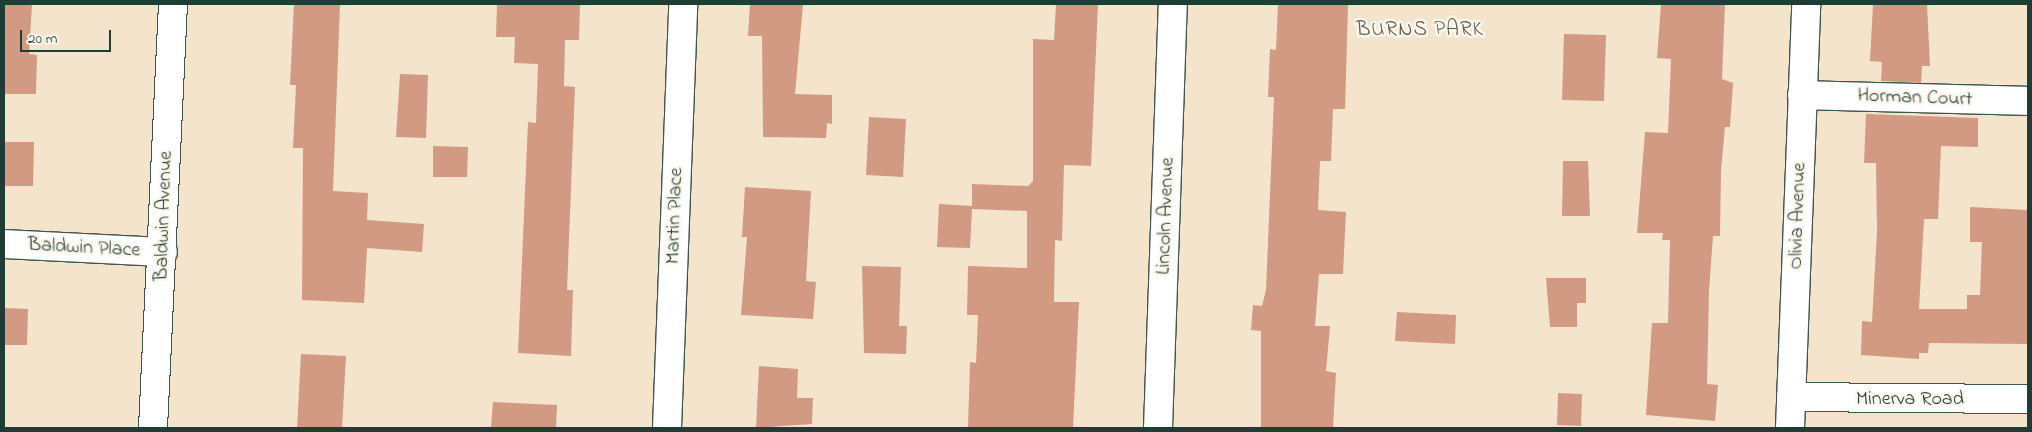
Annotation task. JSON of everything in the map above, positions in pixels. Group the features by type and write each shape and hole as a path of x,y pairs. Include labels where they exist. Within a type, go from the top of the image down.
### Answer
{"street":[{"name":"Baldwin Avenue","path":"153,428 164,252 173,4"},
{"name":"Martin Place","path":"667,428 683,4"},
{"name":"Lincoln Avenue","path":"1158,428 1173,4"},
{"name":"Olivia Avenue","path":"1790,428 1806,4"},
{"name":"Horman Court","path":"1802,95 2028,101"},
{"name":"Baldwin Place","path":"4,244 164,252"},
{"name":"Minerva Road","path":"1791,397 2028,399"}],"building":[{"path":"4,4 32,4 29,54 37,55 36,94 4,94"},
{"path":"294,4 340,4 333,191 368,193 367,220 424,224 422,252 367,248 364,303 302,300 303,148 293,148 296,85 290,85"},
{"path":"497,4 580,4 579,40 565,40 564,86 575,87 567,290 573,290 571,356 518,353 528,122 536,123 538,64 514,63 515,37 496,37"},
{"path":"750,4 803,4 795,94 832,95 832,124 827,123 826,138 763,137 762,36 748,36"},
{"path":"1056,4 1098,4 1091,166 1064,165 1062,241 1055,240 1054,302 1079,302 1073,428 968,428 970,362 976,363 978,315 967,315 968,266 1027,268 1027,211 972,209 970,248 937,247 939,204 972,206 972,184 1028,186 1033,181 1033,39 1054,40"},
{"path":"1278,4 1348,4 1345,109 1333,109 1331,161 1320,161 1318,210 1346,212 1343,274 1319,274 1315,326 1330,326 1326,371 1336,373 1333,428 1261,428 1261,331 1251,330 1253,305 1262,306 1266,290 1274,97 1268,97 1270,49 1276,50"},
{"path":"1661,4 1725,4 1722,79 1733,83 1730,127 1725,127 1721,170 1720,236 1713,236 1709,291 1707,384 1718,385 1715,421 1646,415 1652,323 1668,323 1670,240 1662,240 1663,233 1637,233 1645,132 1668,133 1671,59 1657,58"},
{"path":"1873,4 1927,4 1930,66 1922,66 1921,83 1881,81 1882,62 1870,61"},
{"path":"1564,34 1606,35 1604,101 1562,100"},
{"path":"400,74 428,75 426,138 396,137"},
{"path":"1866,114 1978,118 1978,147 1941,146 1938,219 1924,219 1919,309 1967,309 1967,295 1980,295 1982,242 1970,242 1970,207 2028,210 2028,344 1929,343 1928,353 1919,353 1919,359 1861,355 1862,321 1872,322 1877,231 1876,163 1864,163"},
{"path":"869,117 906,119 903,177 866,175"},
{"path":"4,142 34,142 33,186 4,186"},
{"path":"433,146 468,147 467,177 433,177"},
{"path":"1563,161 1588,161 1590,216 1562,216"},
{"path":"745,187 811,191 806,281 816,282 813,319 741,315 747,237 742,237"},
{"path":"862,266 901,267 899,326 907,326 906,354 864,353"},
{"path":"1546,278 1586,278 1586,303 1577,303 1577,327 1550,327"},
{"path":"4,308 28,309 27,345 4,345"},
{"path":"1397,312 1456,315 1455,344 1395,341"},
{"path":"301,354 346,356 342,428 297,428"},
{"path":"759,366 798,369 797,398 813,398 812,424 756,428"},
{"path":"1558,393 1582,394 1581,426 1557,425"},
{"path":"493,402 557,405 556,428 491,428"}],"district":[{"name":"BURNS PARK","path":"1420,30"}]}
